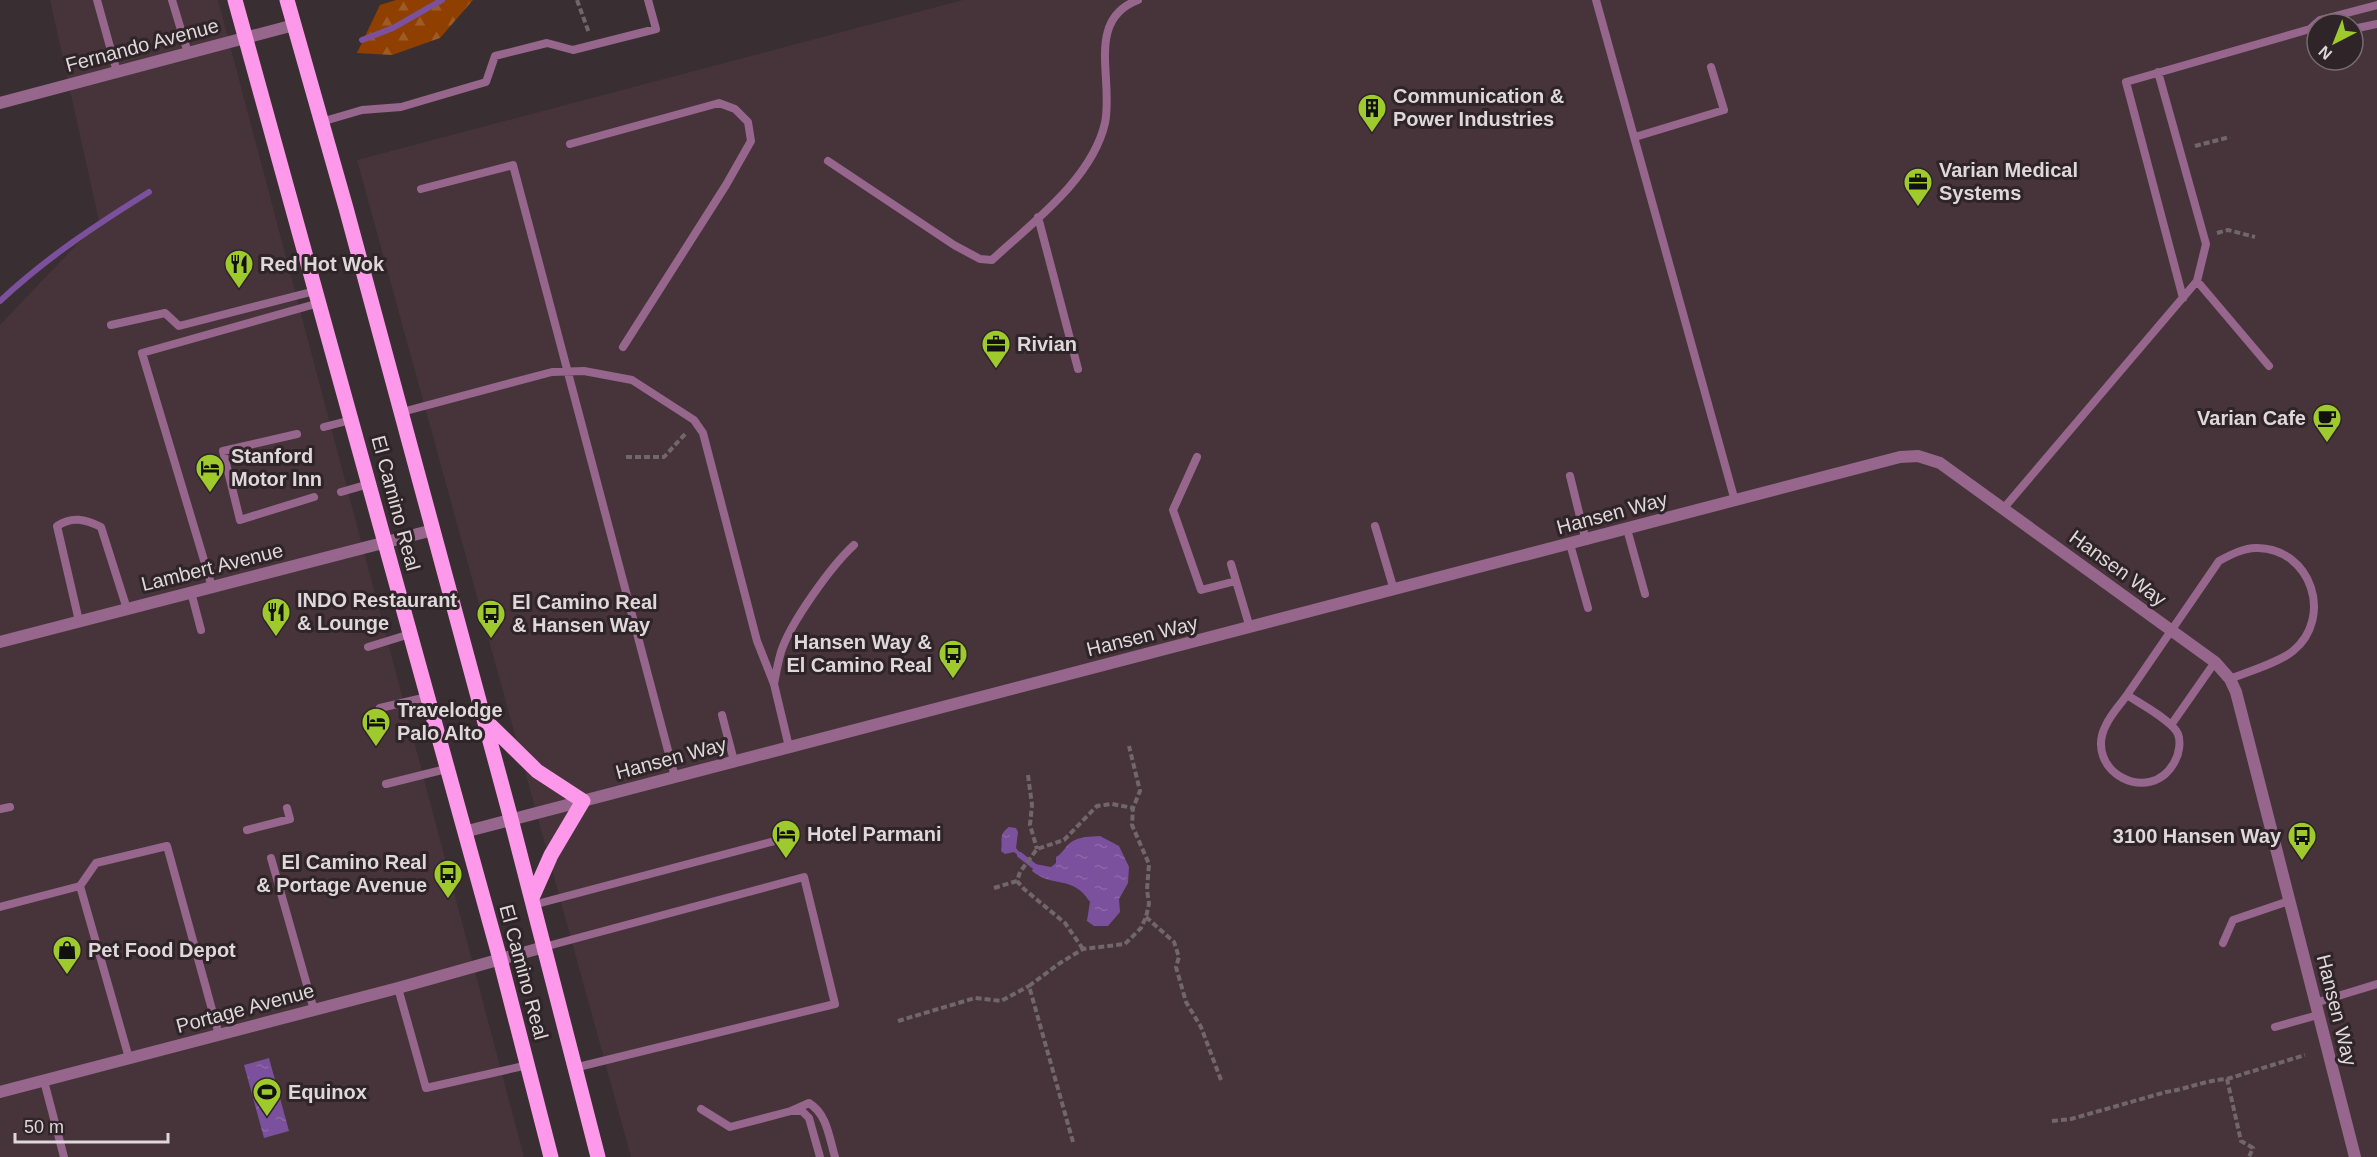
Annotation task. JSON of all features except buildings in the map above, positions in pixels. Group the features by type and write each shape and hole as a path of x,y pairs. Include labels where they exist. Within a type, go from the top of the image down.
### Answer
{"main road":[{"name":"El Camino Real","path":"235,0 500,959 551,1157"},
{"name":"El Camino Real","path":"287,0 402,412 533,902 598,1157"},
{"path":"484,718 537,771 583,801 551,855 533,902"}],"street":[{"name":"Fernando Avenue","path":"0,103 294,25"},
{"name":"Hansen Way","path":"464,832 1910,456 1929,458 2215,662 2230,678 2236,692 2355,1157"},
{"name":"Lambert Avenue","path":"0,642 433,530"},
{"name":"Portage Avenue","path":"0,1092 398,988 544,947"}],"lane":[{"path":"97,0 117,72"},
{"path":"172,0 188,53"},
{"path":"321,122 362,110 401,107 486,82 495,56 547,43 573,50 656,29 648,0"},
{"path":"828,161 954,245 980,259 993,260 1072,184 1091,157 1104,125 1108,105 1106,34 1119,9 1138,0"},
{"path":"1596,0 1736,501"},
{"path":"2350,12 2377,5"},
{"path":"2183,298 2126,82 2305,32"},
{"path":"1635,137 1724,110 1711,67"},
{"path":"2003,509 2197,281 2206,244 2158,72"},
{"path":"570,144 719,103 735,109 748,122 751,141 726,185 623,347"},
{"path":"421,189 513,165 675,777"},
{"path":"1038,217 1078,369"},
{"path":"2197,281 2269,366"},
{"path":"111,325 165,313 179,326 317,297"},
{"path":"212,587 142,353 317,297"},
{"path":"402,412 552,372 568,371 632,380 694,420 703,433 757,641 774,684 789,747"},
{"path":"324,427 351,420"},
{"path":"297,434 223,451 240,520 314,497"},
{"path":"1197,458 1173,510 1201,590 1236,581"},
{"path":"1570,476 1586,541"},
{"path":"341,492 369,484"},
{"path":"79,621 57,526 63,522 80,518 101,527 127,609"},
{"path":"1375,526 1394,590"},
{"path":"1627,529 1645,594"},
{"path":"1570,544 1588,608"},
{"path":"774,684 781,652 789,632 838,559 854,545"},
{"path":"2127,695 2171,725 2178,734 2179,746 2170,770 2160,778 2148,782 2136,783 2118,776 2105,762 2102,737 2106,725 2219,561 2256,547 2275,550 2292,559 2305,572 2312,587 2315,603 2314,620 2306,638 2292,652 2230,678"},
{"path":"1231,564 1250,628"},
{"path":"191,592 201,630"},
{"path":"368,647 410,634"},
{"path":"2171,725 2215,662"},
{"path":"380,708 427,697"},
{"path":"722,715 734,761"},
{"path":"386,784 446,769"},
{"path":"0,809 10,807"},
{"path":"247,830 290,819 287,808"},
{"path":"533,902 775,841"},
{"path":"0,907 80,886 96,863 167,846 219,1035"},
{"path":"272,858 314,1010"},
{"path":"544,947 804,877 835,1004 574,1068"},
{"path":"80,886 129,1058"},
{"path":"2223,943 2234,920 2289,901"},
{"path":"2275,1027 2377,984"},
{"path":"398,988 426,1088 528,1065"},
{"path":"44,1081 64,1157"},
{"path":"701,1108 730,1127 791,1111 809,1103 818,1109 825,1121 835,1157"},
{"path":"791,1111 802,1111 809,1118 820,1157"}],"path":[{"path":"577,0 593,45"},
{"path":"2195,146 2230,137"},
{"path":"2217,233 2228,230 2255,237"},
{"path":"626,457 664,457 689,430 694,420"},
{"path":"898,1021 975,998 1000,1001 1029,986 1060,963 1083,950 1125,944 1141,928 1149,904 1147,891 1149,864 1132,825 1133,808 1140,791 1129,746"},
{"path":"1029,776 1032,805 1030,825 1037,849"},
{"path":"1017,881 1020,872 1037,849 1064,840 1097,806 1112,804 1133,808"},
{"path":"994,888 1017,881"},
{"path":"1017,881 1065,923 1083,950"},
{"path":"1146,917 1173,942 1179,957 1176,967 1186,1002 1201,1027 1221,1080"},
{"path":"1029,986 1072,1142"},
{"path":"2052,1121 2072,1119 2305,1055"},
{"path":"2227,1078 2241,1141 2253,1148 2249,1157"}],"shaded area":[{"path":"50,0 218,0 524,1157 0,1157 0,325 99,221"},
{"path":"963,0 2377,0 2377,1157 631,1157 357,160"}],"green space":[{"path":"396,0 473,0 440,38 392,55 357,53 380,5"}],"water":[{"path":"1009,827 1016,828 1018,832 1016,848 1020,853 1019,856 1014,852 1005,854 1001,851 1002,835"},
{"path":"1100,836 1119,846 1129,867 1128,883 1119,899 1120,912 1108,926 1094,926 1087,921 1090,902 1083,893 1070,885 1048,879 1032,871 1035,864 1051,867 1056,863 1056,857 1073,841"},
{"path":"269,1058 289,1131 264,1138 244,1065"}],"waterway":[{"path":"362,40 393,28 442,0"},
{"path":"0,301 35,270 149,192"},
{"path":"1020,855 1034,866"}],"place":[{"name":"Communication & Power Industries","path":"1372,134"},
{"name":"Varian Medical Systems","path":"1918,208"},
{"name":"Red Hot Wok","path":"239,290"},
{"name":"Rivian","path":"996,370"},
{"name":"Varian Cafe","path":"2327,444"},
{"name":"Stanford Motor Inn","path":"210,494"},
{"name":"INDO Restaurant & Lounge","path":"276,638"},
{"name":"El Camino Real & Hansen Way","path":"491,640"},
{"name":"Hansen Way & El Camino Real","path":"953,680"},
{"name":"Travelodge Palo Alto","path":"376,748"},
{"name":"Hotel Parmani","path":"786,860"},
{"name":"3100 Hansen Way","path":"2302,862"},
{"name":"El Camino Real & Portage Avenue","path":"448,900"},
{"name":"Pet Food Depot","path":"67,976"},
{"name":"Equinox","path":"267,1118"}]}
